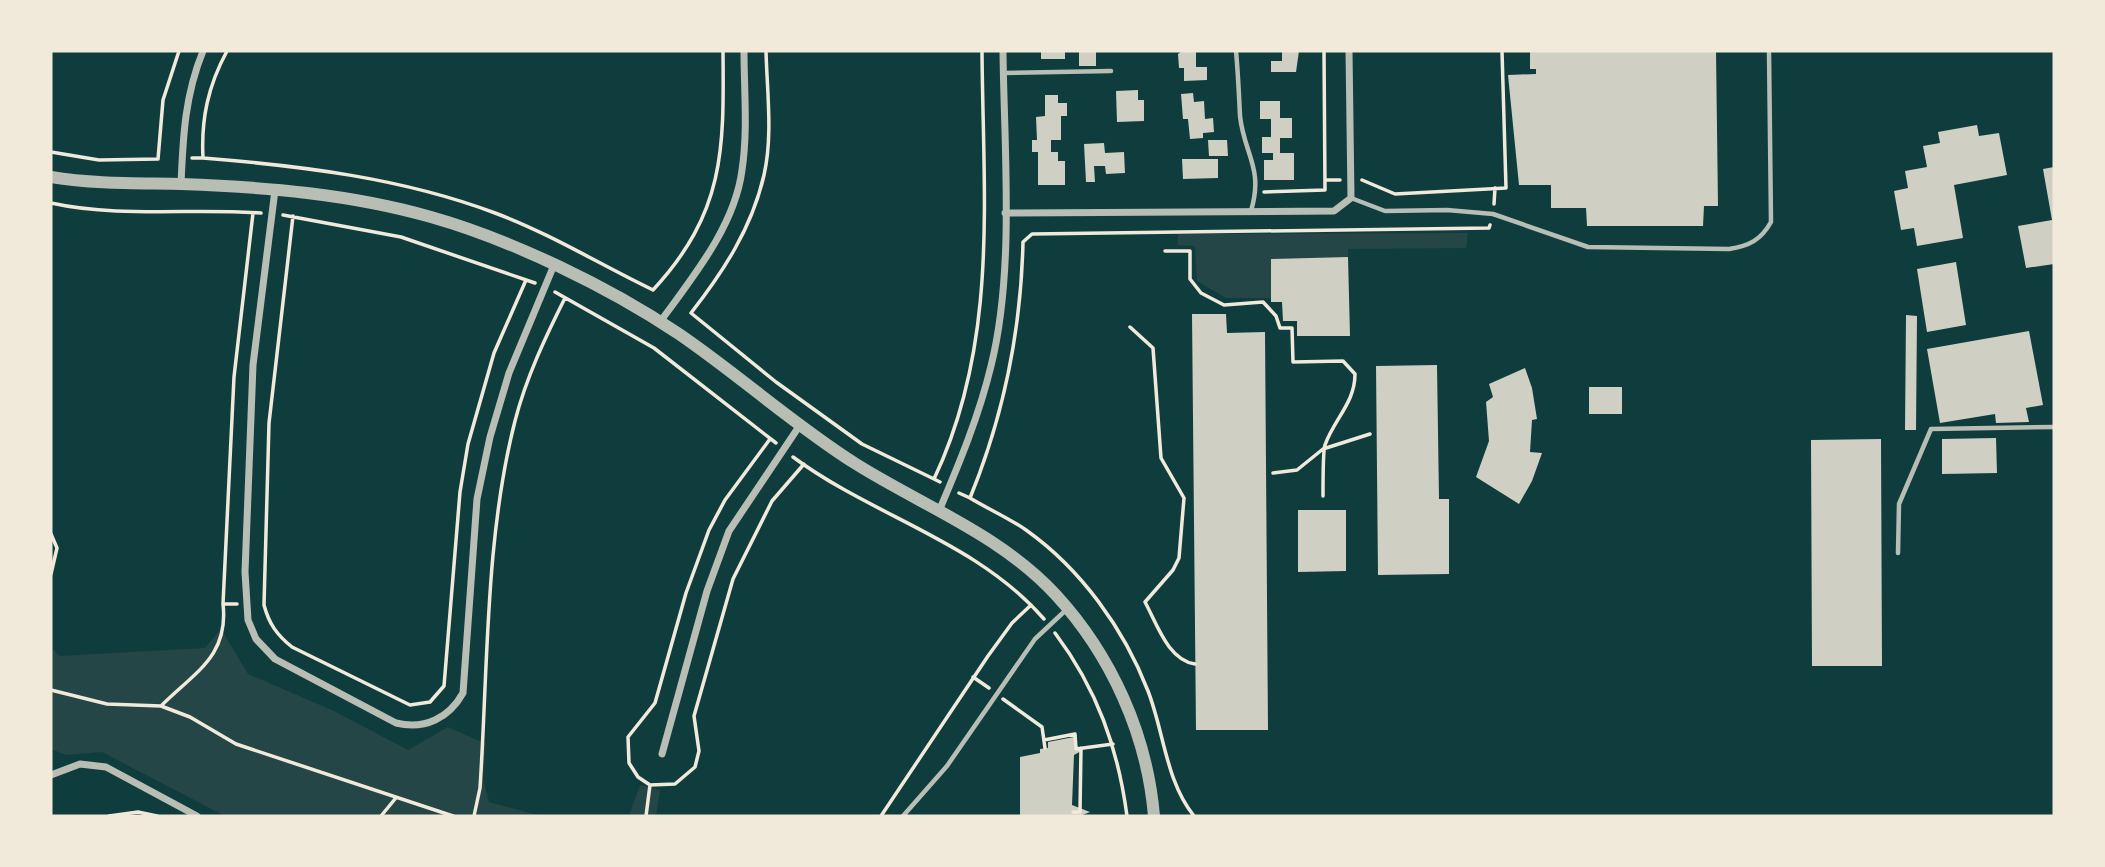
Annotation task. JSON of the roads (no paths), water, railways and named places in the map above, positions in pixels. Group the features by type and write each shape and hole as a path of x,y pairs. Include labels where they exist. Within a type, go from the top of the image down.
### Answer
{"street":[{"path":"181,184 183,121 190,83 203,51"},
{"path":"660,322 716,239 733,207 742,172 745,137 744,51"},
{"path":"938,512 967,445 992,365 1000,313 1005,213 1003,51"},
{"path":"1005,213 1334,211 1351,198 1349,51"},
{"path":"51,177 112,184 181,184 344,197 433,218 554,265 660,322 854,463 997,544 1032,572 1068,609 1098,652 1127,706 1144,757 1154,816"},
{"path":"275,190 253,365 245,603 251,630 275,659 396,723 413,725 439,720 455,708 467,680 477,499 490,437 509,373 554,265"},
{"path":"662,754 720,552 729,531 800,425"},
{"path":"51,775 80,764 106,767 197,816"}],"lane":[{"path":"1236,51 1241,118 1253,158 1257,192 1251,211"},
{"path":"1351,198 1385,211 1493,214 1588,247 1730,250 1758,240 1771,222 1769,51"},
{"path":"1003,73 1111,71"},
{"path":"1898,553 1899,504 1931,429 2054,427"},
{"path":"903,816 947,766 1035,639 1068,609"}]}
